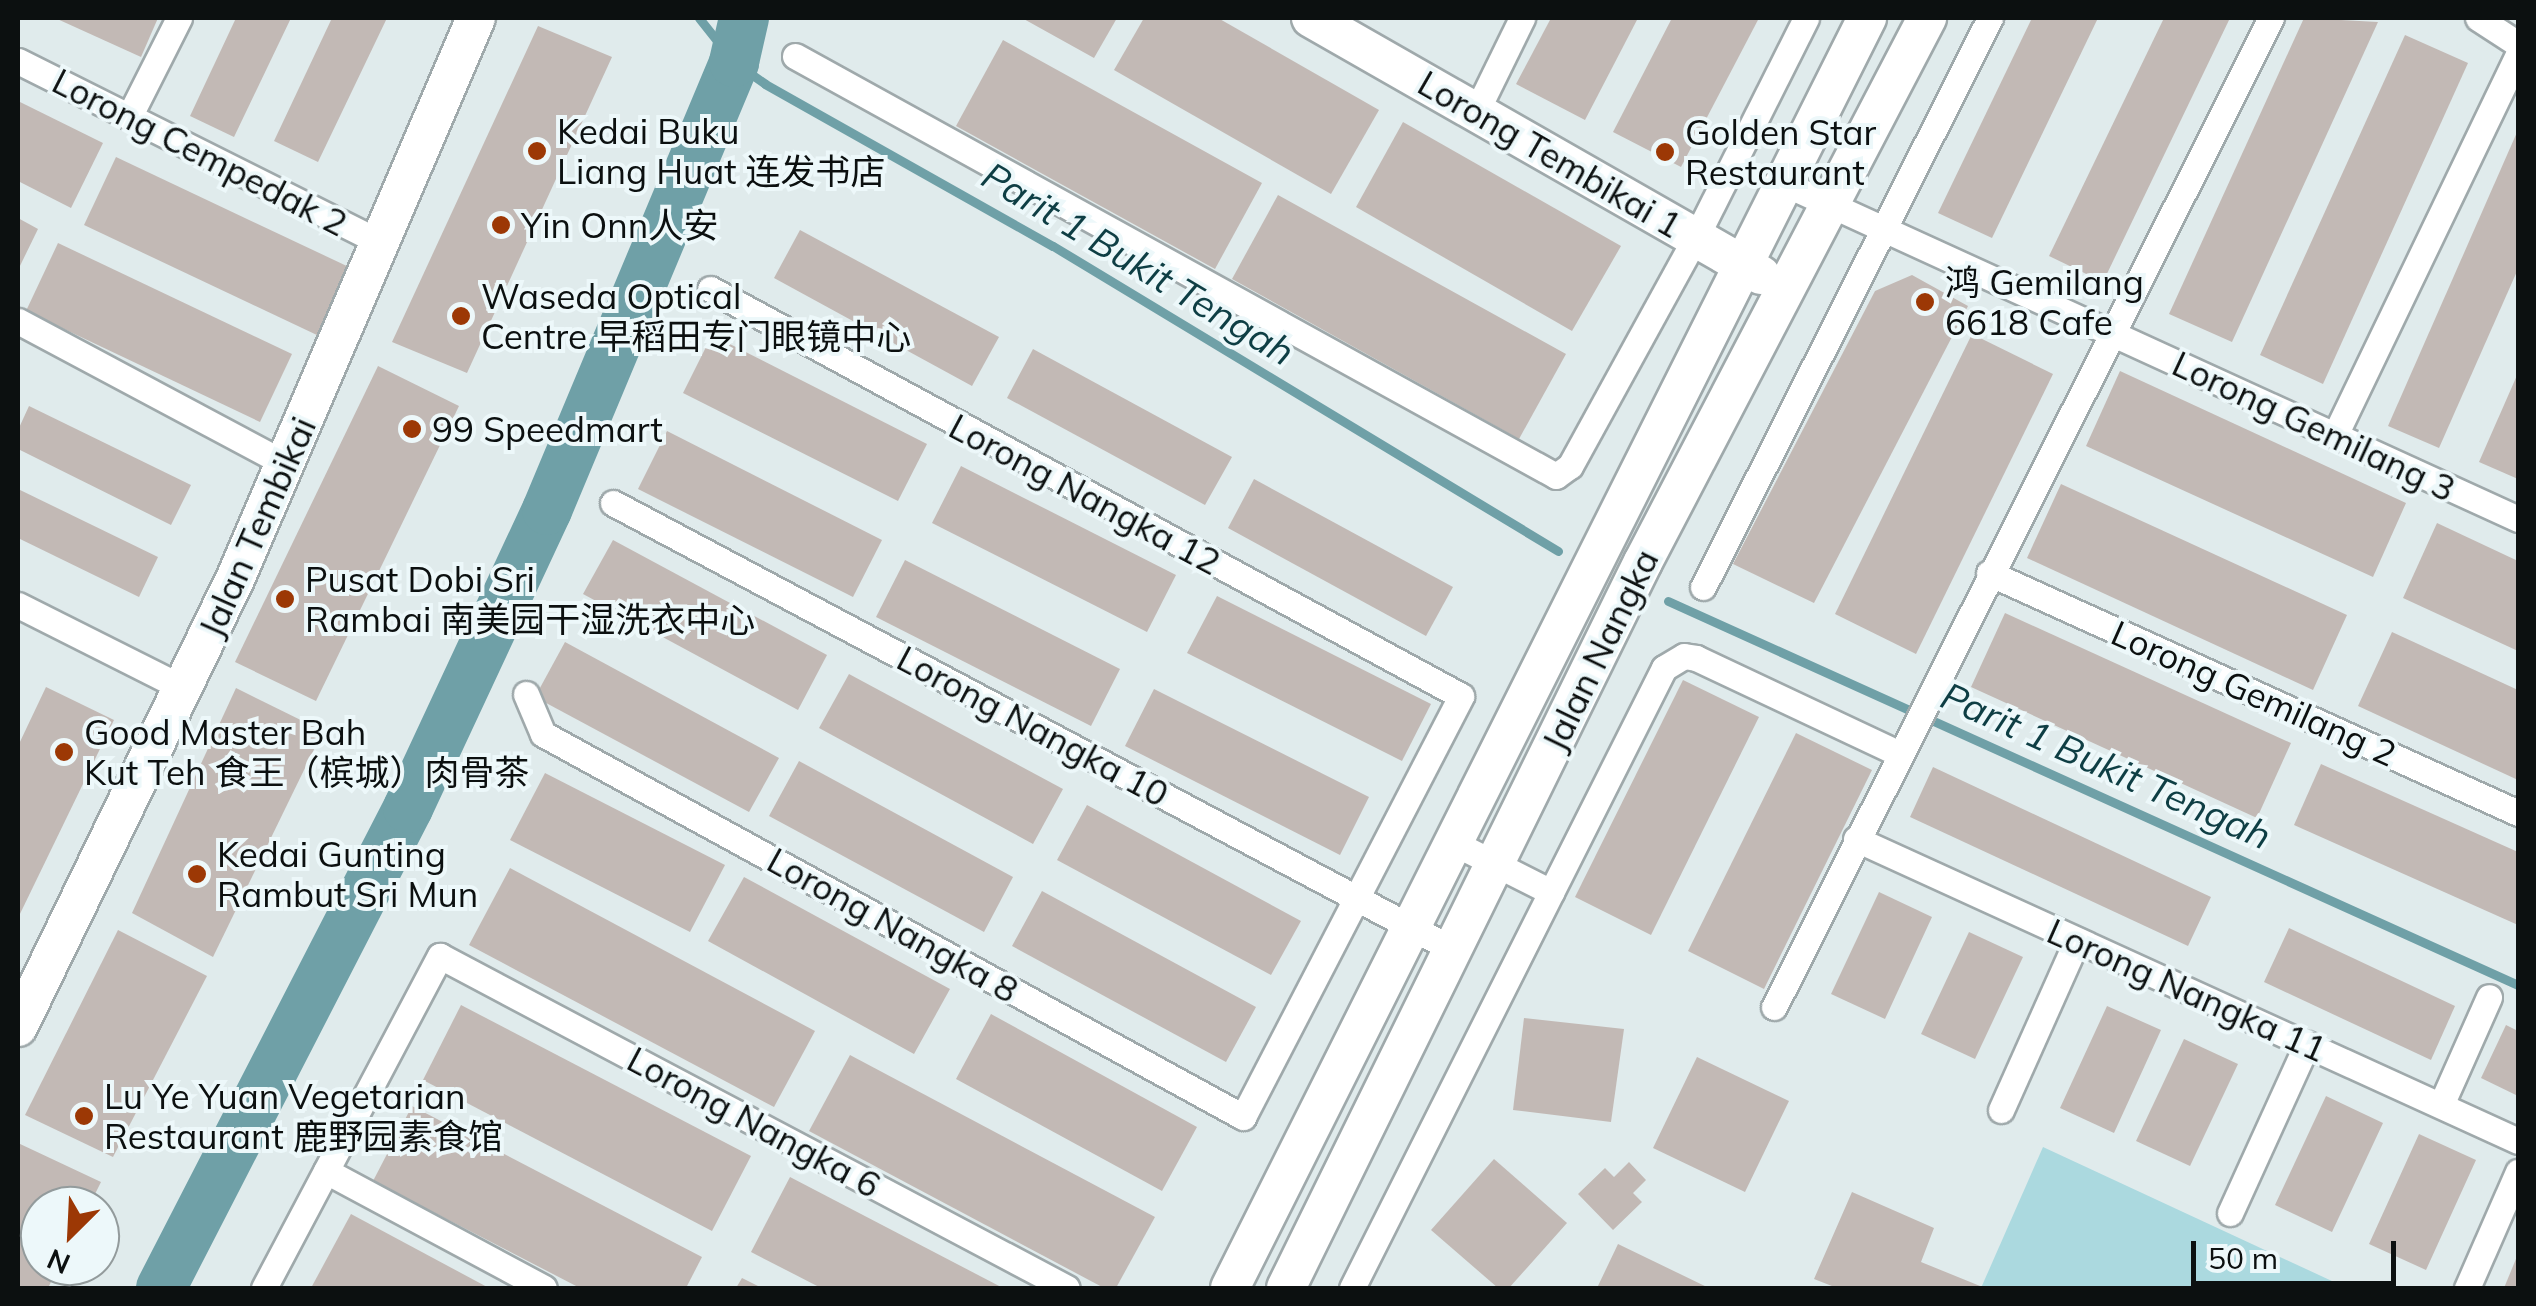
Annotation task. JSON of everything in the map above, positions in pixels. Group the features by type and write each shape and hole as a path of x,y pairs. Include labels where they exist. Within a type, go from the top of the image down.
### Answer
{"street":[{"path":"129,117 179,18"},
{"name":"Jalan Tembikai","path":"18,1027 184,688 286,464 383,244 476,18"},
{"name":"Lorong Tembikai 1","path":"1312,18 1789,291"},
{"path":"1476,112 1522,18"},
{"path":"795,56 1556,476 1570,466 1696,237 1806,18"},
{"name":"Jalan Nangka","path":"1230,1288 1867,18"},
{"name":"Jalan Nangka","path":"1286,1288 1643,562 1789,291 1927,18"},
{"name":"Jalan Nangka","path":"1703,587 1990,18"},
{"path":"1774,1007 1924,700 2272,18"},
{"path":"2478,18 2518,44"},
{"path":"2336,436 2518,55"},
{"name":"Lorong Cempedak 2","path":"18,60 383,244"},
{"name":"Lorong Gemilang 3","path":"1783,183 2518,519"},
{"name":"Lorong Nangka 12","path":"710,288 1461,696 1356,898"},
{"path":"18,321 286,464"},
{"name":"Lorong Nangka 10","path":"613,502 1452,950"},
{"name":"Lorong Gemilang 2","path":"1989,572 2518,813"},
{"path":"18,606 184,688"},
{"name":"Jalan Nangka","path":"1548,898 1658,679 1684,656 1898,753"},
{"name":"Lorong Nangka 8","path":"526,694 543,734 1244,1117 1356,898"},
{"name":"Lorong Nangka 11","path":"1856,838 2518,1141"},
{"path":"1352,1288 1548,898 1495,863 1454,843"},
{"path":"2001,1110 2077,940"},
{"name":"Lorong Nangka 6","path":"326,1171 440,956 1067,1288"},
{"path":"2440,1105 2489,997"},
{"path":"2230,1213 2306,1044"},
{"path":"264,1288 326,1171 544,1288"},
{"path":"2466,1288 2518,1172"}],"shaded area":[{"path":"2043,1147 2347,1288 1981,1288"}],"building":[{"path":"55,18 158,18 141,57"},
{"path":"236,18 291,18 234,137 190,116"},
{"path":"332,18 387,18 318,162 274,141"},
{"path":"1022,18 1117,18 1094,58"},
{"path":"1144,18 1218,18 1379,110 1331,194 1114,70"},
{"path":"1551,18 1638,18 1585,120 1516,84"},
{"path":"1672,18 1759,18 1681,167 1613,132"},
{"path":"2032,18 2098,18 1992,238 1938,213"},
{"path":"2164,18 2230,18 2103,282 2049,256"},
{"path":"2304,18 2378,22 2232,342 2169,314"},
{"path":"538,26 612,57 467,373 392,342"},
{"path":"2405,35 2468,63 2323,384 2260,355"},
{"path":"1003,40 1262,183 1215,269 956,126"},
{"path":"18,101 103,143 71,208 18,181"},
{"path":"1403,122 1621,246 1572,331 1356,207"},
{"path":"2518,130 2518,269 2439,448 2388,426"},
{"path":"116,157 351,268 319,336 84,225"},
{"path":"1278,195 1566,354 1519,439 1232,279"},
{"path":"18,218 38,229 18,270"},
{"path":"800,230 999,337 972,386 774,278"},
{"path":"58,243 292,354 260,422 26,311"},
{"path":"1912,275 1968,306 1814,603 1733,564 1875,291"},
{"path":"1972,334 2053,374 1916,654 1835,614"},
{"path":"712,335 927,444 898,501 683,393"},
{"path":"1033,349 1232,457 1205,505 1007,398"},
{"path":"378,366 459,406 316,701 235,662"},
{"path":"2120,371 2406,503 2373,577 2086,446"},
{"path":"2518,373 2518,479 2479,462"},
{"path":"29,406 191,485 171,525 18,449 18,430"},
{"path":"667,431 882,540 853,597 638,489"},
{"path":"961,466 1176,575 1147,632 932,523"},
{"path":"1254,479 1453,587 1426,636 1228,528"},
{"path":"2061,484 2347,615 2313,690 2027,558"},
{"path":"18,489 158,557 139,597 18,538"},
{"path":"2437,523 2518,561 2518,651 2403,598"},
{"path":"613,540 827,655 798,710 583,594"},
{"path":"905,560 1120,669 1091,726 876,617"},
{"path":"1217,596 1431,704 1402,761 1187,653"},
{"path":"2005,613 2291,743 2257,818 1971,687"},
{"path":"2392,632 2518,690 2518,780 2358,706"},
{"path":"565,642 779,758 749,812 535,697"},
{"path":"849,674 1063,789 1033,844 819,728"},
{"path":"1683,680 1759,717 1651,935 1575,897"},
{"path":"46,687 114,720 18,918 18,746"},
{"path":"236,688 323,731 213,957 132,913"},
{"path":"1154,689 1369,797 1340,855 1125,746"},
{"path":"1796,733 1872,770 1764,989 1688,951"},
{"path":"799,761 1013,877 984,932 769,816"},
{"path":"2321,764 2518,852 2518,925 2294,825"},
{"path":"1933,767 2211,897 2188,946 1910,817"},
{"path":"545,773 725,865 690,932 510,840"},
{"path":"1087,805 1301,921 1271,975 1057,860"},
{"path":"510,868 815,1031 774,1107 469,945"},
{"path":"744,877 950,989 914,1054 708,941"},
{"path":"1042,891 1256,1007 1226,1062 1012,946"},
{"path":"1879,892 1932,917 1885,1019 1831,994"},
{"path":"2289,928 2455,1006 2431,1060 2264,982"},
{"path":"118,930 207,976 113,1157 25,1115"},
{"path":"1969,932 2023,957 1975,1059 1921,1034"},
{"path":"461,1005 751,1156 712,1231 423,1080"},
{"path":"2107,1006 2161,1030 2114,1133 2060,1108"},
{"path":"991,1014 1197,1127 1162,1191 956,1079"},
{"path":"1524,1018 1624,1029 1611,1122 1513,1110"},
{"path":"2506,1025 2518,1031 2518,1096 2481,1078"},
{"path":"2184,1039 2238,1064 2190,1166 2136,1141"},
{"path":"850,1055 1155,1217 1116,1288 1104,1288 809,1131"},
{"path":"1697,1057 1789,1101 1745,1192 1653,1148"},
{"path":"2326,1096 2383,1123 2332,1232 2275,1205"},
{"path":"412,1106 702,1257 686,1288 580,1288 373,1181"},
{"path":"2419,1134 2476,1160 2426,1270 2369,1244"},
{"path":"18,1143 101,1182 99,1186 20,1186 20,1286 49,1286 18,1288"},
{"path":"1494,1159 1567,1223 1509,1288 1498,1288 1431,1230"},
{"path":"1629,1162 1646,1180 1633,1193 1642,1202 1613,1230 1578,1194 1605,1168 1614,1177"},
{"path":"790,1177 1003,1288 821,1288 751,1252"},
{"path":"1852,1192 1934,1228 1921,1262 1985,1288 1837,1288 1814,1279"},
{"path":"351,1214 489,1288 311,1288"},
{"path":"1618,1244 1709,1288 1597,1288"},
{"path":"2518,1254 2518,1288 2504,1288"},
{"path":"742,1278 762,1288 736,1288"}],"waterway":[{"name":"Parit 1 Bukit Tengah","path":"699,18 734,62 765,84 1053,246 1558,551"},
{"path":"161,1288 408,808 547,510 734,62 744,18"},
{"name":"Parit 1 Bukit Tengah","path":"1668,601 2518,985"}],"place":[{"name":"Kedai Buku Liang Huat 连发书店","path":"537,151"},
{"name":"Golden Star Restaurant","path":"1665,152"},
{"name":"Yin Onn人安","path":"501,225"},
{"name":"鸿 Gemilang 6618 Cafe","path":"1925,302"},
{"name":"Waseda Optical Centre 早稻田专门眼镜中心","path":"461,316"},
{"name":"99 Speedmart","path":"412,429"},
{"name":"Pusat Dobi Sri Rambai 南美园干湿洗衣中心","path":"285,599"},
{"name":"Good Master Bah Kut Teh 食王（槟城）肉骨茶","path":"64,752"},
{"name":"Kedai Gunting Rambut Sri Mun","path":"197,874"},
{"name":"Lu Ye Yuan Vegetarian Restaurant 鹿野园素食馆","path":"84,1116"}]}
